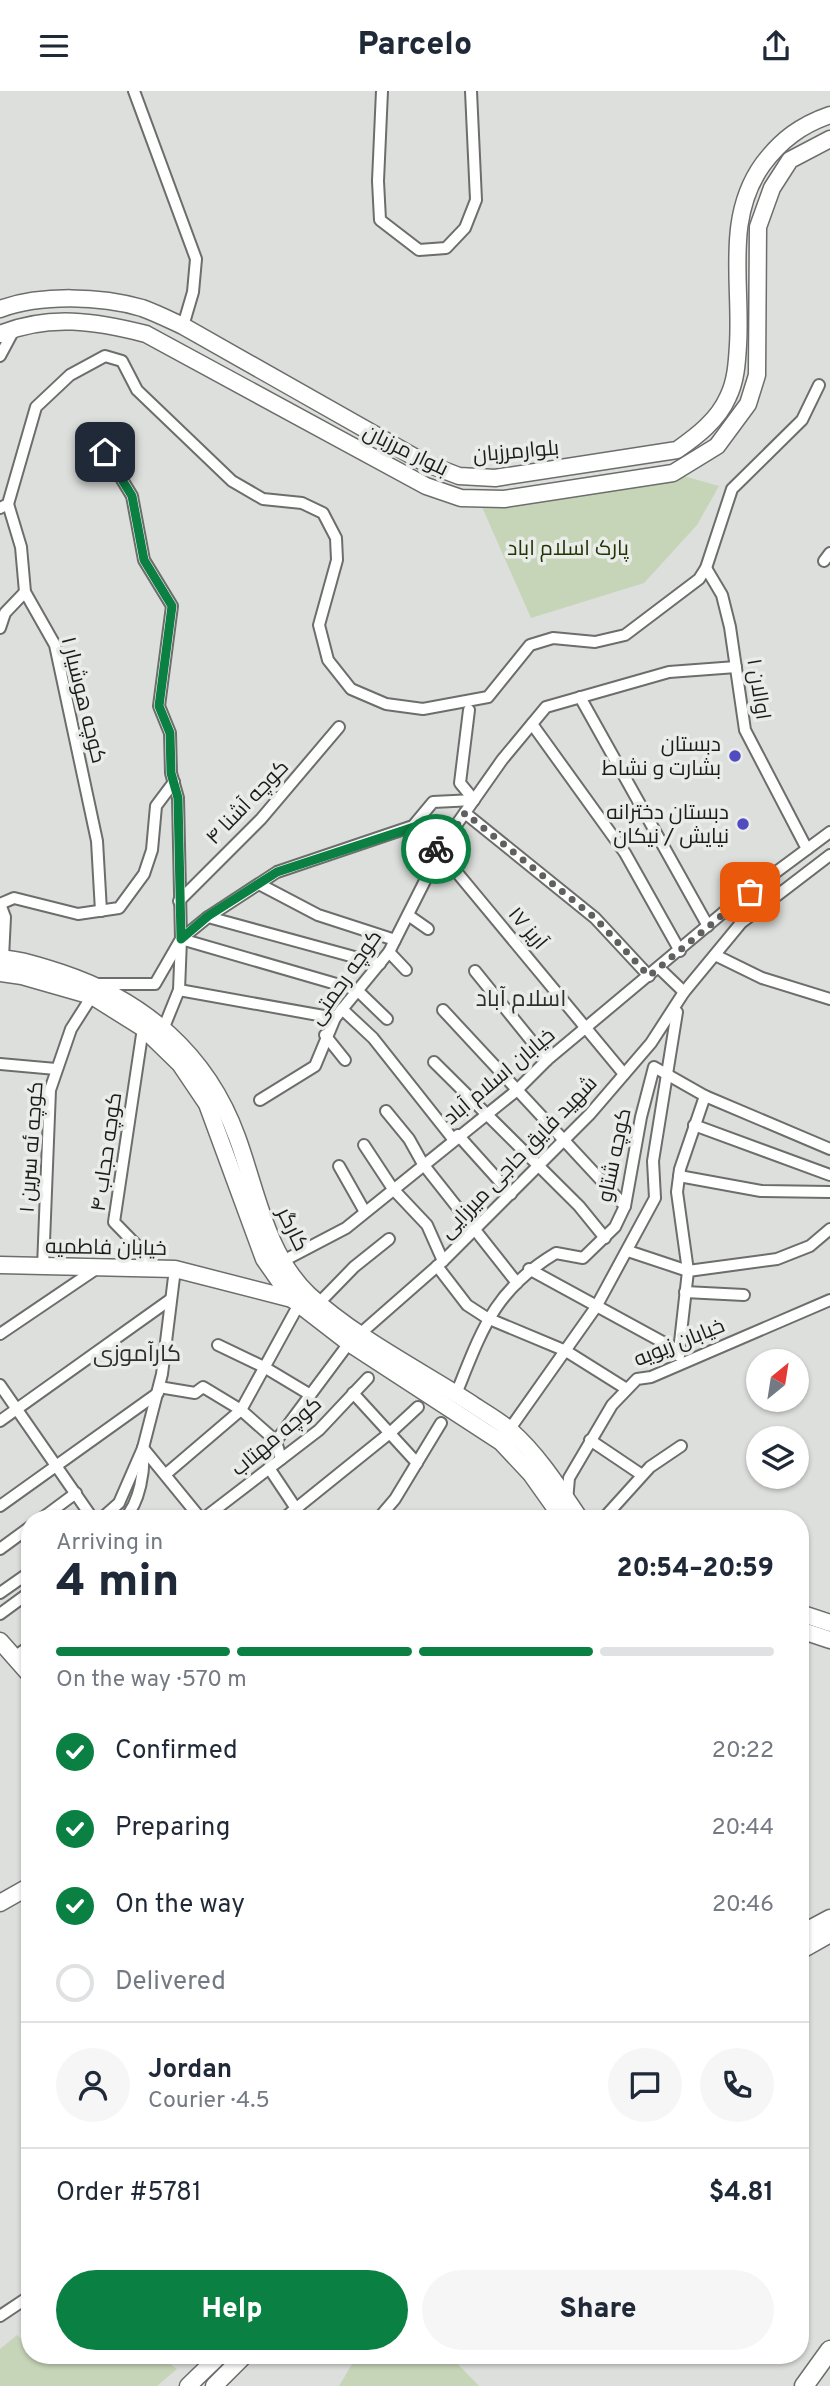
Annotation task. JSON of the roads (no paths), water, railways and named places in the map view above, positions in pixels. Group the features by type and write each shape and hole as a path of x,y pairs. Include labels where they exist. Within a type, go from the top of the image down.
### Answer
{"main road":[{"name":"بلوارمرزبان","path":"0,309 18,302 91,300 142,308 183,326 401,450 459,476 495,478 677,450 702,432 715,417 728,398 737,370 740,323 737,223 752,179 777,145 808,122 830,115"},
{"name":"بلوار مرزبان","path":"7,331 59,320 104,323 146,334 183,351 311,426 426,486 461,498 504,499 673,473 717,446 748,404 757,376 758,227 772,188 790,160 816,143 830,139"},
{"name":"کارگر","path":"1,963 22,976 94,990 164,1027 193,1059 218,1094 238,1139 261,1213 284,1261 307,1294 355,1338 501,1442 531,1474 556,1510"},
{"name":"کارگر","path":"94,990 143,1028 180,1064 207,1104 264,1259 295,1302 456,1394 509,1430 535,1456 573,1510"},
{"name":"خیابان فاطمیه","path":"0,1265 175,1269 295,1302"},
{"path":"809,1616 830,1623"},
{"path":"809,1633 830,1640"},
{"path":"0,1641 21,1665"},
{"path":"0,1903 21,1891"},
{"path":"809,1936 830,1917"},
{"path":"809,1939 830,1934"},
{"path":"804,2386 830,2350"},
{"path":"188,2386 211,2364"},
{"path":"215,2386 236,2364"}],"street":[{"path":"134,91 196,259 193,292 183,326"},
{"path":"382,91 378,181 380,220 419,250 446,248 465,228 476,200 471,91"},
{"path":"0,356 7,331"},
{"path":"4,506 36,407 70,375 105,356 122,361 137,390 232,481 263,499 302,503 323,513 336,538 337,560 319,625 328,660 351,689 386,704 423,709 488,697 530,645 553,638 595,642 625,635 699,579 706,568 732,489 802,420 818,385"},
{"path":"95,435 132,496 144,560 172,606 159,706 170,733 178,798 181,939 179,990 164,1027"},
{"name":"کوچه هوشیار ۱","path":"4,506 21,547 24,592 55,645 97,841 101,911"},
{"name":"اوالان ۱","path":"706,568 722,595 745,730 807,849"},
{"path":"0,628 5,613 24,592"},
{"name":"کوچه رحمتی","path":"260,1100 315,1066 326,1035 339,1013 389,952 440,852 465,813 546,707 636,684 669,672 736,667"},
{"path":"580,697 708,926"},
{"path":"469,710 460,783 474,800"},
{"path":"532,724 625,853 680,951"},
{"name":"کوچه آشنا ۴","path":"179,901 261,819 339,727"},
{"path":"1,963 5,917 0,904 14,898 78,914 118,908 144,874 152,850 156,806 174,782"},
{"path":"94,990 155,983 181,939 208,916 277,872 414,827 433,802 474,800"},
{"path":"465,813 595,918 649,976"},
{"name":"آریز ۱۷","path":"414,827 440,852 588,1028 624,1075"},
{"name":"خیابان اسلام آباد","path":"284,1261 346,1228 516,1091 547,1060 708,926 830,832"},
{"path":"509,1430 596,1307 655,1198 653,1160 669,1073 673,1023 684,992 741,923 830,855"},
{"path":"259,884 317,915 395,940"},
{"path":"408,915 428,929"},
{"path":"208,916 380,964"},
{"path":"181,939 357,990 387,1019"},
{"path":"389,952 406,970"},
{"path":"715,955 762,978 830,999"},
{"path":"659,968 684,992"},
{"path":"475,971 547,1060"},
{"name":"کوچه ئه سرین ۱","path":"43,1267 50,1090 71,1029 94,990"},
{"path":"179,990 339,1013 373,1038 456,1137 511,1194"},
{"name":"شهید فایق حاجی میرزایی","path":"276,1441 309,1394 355,1338 440,1263 511,1194 624,1075 651,1043 684,992"},
{"path":"443,1010 625,1206"},
{"name":"کوچه حجاب ۴","path":"143,1028 114,1222 147,1256 150,1269"},
{"path":"326,1035 345,1060"},
{"path":"434,1062 579,1206 605,1238"},
{"path":"0,1063 56,1069"},
{"name":"کوچه شتاو","path":"456,1394 486,1318 529,1269 556,1253 583,1258 615,1227 625,1206 641,1117 654,1067 669,1073"},
{"path":"669,1073 705,1096 830,1149"},
{"path":"680,1364 679,1351 688,1271 678,1204 679,1176 705,1096"},
{"path":"386,1111 409,1139 423,1164 517,1283"},
{"path":"694,1125 830,1175"},
{"path":"364,1145 393,1189 427,1225 440,1263 467,1305 486,1318 566,1351 625,1388"},
{"path":"339,1165 365,1212"},
{"path":"679,1176 761,1191 830,1192"},
{"path":"628,1251 688,1271 777,1259 810,1246 830,1229"},
{"path":"319,1303 354,1267 390,1239"},
{"path":"0,1334 96,1269"},
{"path":"111,1510 119,1503 143,1448 159,1390 175,1269"},
{"path":"529,1269 679,1351"},
{"path":"685,1292 744,1295"},
{"path":"0,1421 171,1299"},
{"name":"خیابان زیویه","path":"567,1501 569,1478 590,1440 625,1388 637,1379 651,1377 830,1300"},
{"path":"166,1474 241,1410 295,1302"},
{"path":"218,1345 264,1367 309,1394"},
{"name":"کوچه مهتاب","path":"214,1510 318,1430 368,1378"},
{"path":"0,1385 87,1510"},
{"path":"0,1506 159,1390 195,1393 203,1387 241,1410 276,1441 281,1459"},
{"path":"353,1393 417,1462"},
{"path":"270,1468 295,1509 418,1407"},
{"path":"386,1510 441,1423"},
{"path":"590,1440 642,1475"},
{"path":"611,1510 642,1475 681,1447"},
{"path":"143,1448 195,1510"},
{"path":"132,1510 145,1466 143,1448"},
{"path":"53,1510 76,1493"},
{"path":"0,1549 21,1534"},
{"path":"0,1593 21,1578"},
{"path":"0,1613 21,1598"},
{"path":"14,1657 21,1652"},
{"path":"0,2316 21,2302"}],"place":[{"name":"دبستان بشارت و نشاط","path":"735,756"},
{"name":"دبستان دخترانه نیایش / نیکان","path":"743,824"}],"district":[{"name":"اسلام آباد","path":"521,998"},
{"name":"کارآموزی","path":"137,1353"}],"park label":[{"name":"پارک اسلام اباد","path":"568,548"}]}
